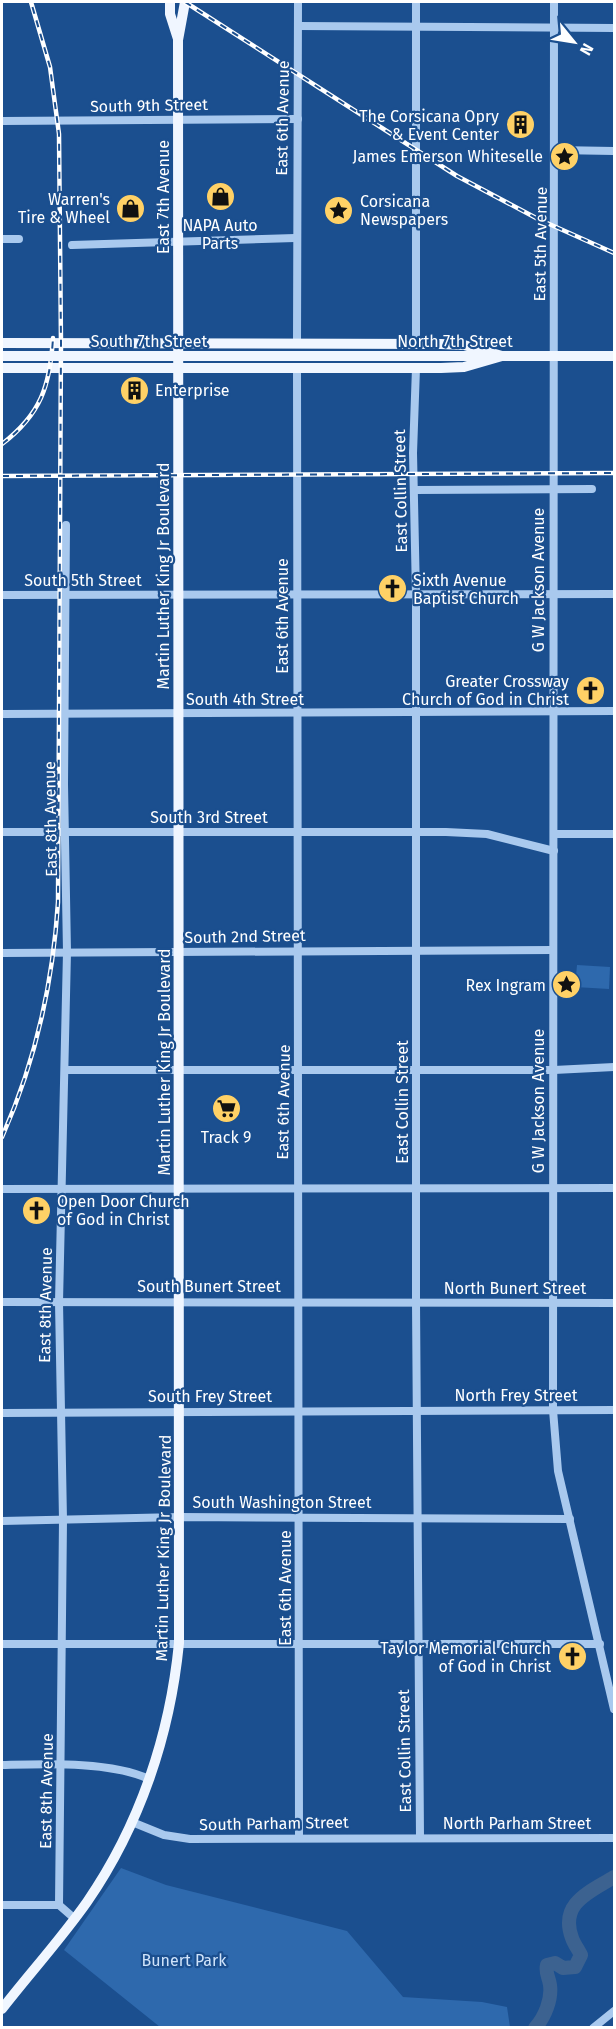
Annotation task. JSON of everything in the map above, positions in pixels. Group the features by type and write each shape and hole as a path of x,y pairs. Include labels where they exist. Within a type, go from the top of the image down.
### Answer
{"main road":[{"name":"East 7th Avenue","path":"170,2 170,14 178,40"},
{"name":"East 7th Avenue","path":"178,355 178,40 185,2"},
{"path":"2,343 416,343 464,345 502,356"},
{"name":"Martin Luther King Jr Boulevard","path":"2,2009 75,1919 102,1879 132,1822 150,1779 168,1718 179,1643 181,1302 178,1070 178,355"},
{"name":"South 7th Street","path":"2,356 296,361"},
{"path":"2,368 178,366 296,361 416,368 464,367 502,356"},
{"name":"North 7th Street","path":"296,361 615,356"}],"street":[{"name":"East 6th Avenue","path":"297,343 295,238 298,2"},
{"path":"416,343 417,2"},
{"name":"East 5th Avenue","path":"553,487 554,2"},
{"path":"298,26 615,28"},
{"name":"South 9th Street","path":"2,121 298,118"},
{"path":"555,150 615,151"},
{"path":"72,245 295,238"},
{"path":"2,239 19,239"},
{"name":"East 6th Avenue","path":"296,361 300,1069 297,1188 300,1411 299,1837"},
{"name":"East Collin Street","path":"416,368 414,490 417,950 416,1303 420,1837"},
{"path":"414,490 553,487 592,489"},
{"name":"G W Jackson Avenue","path":"553,487 553,1410 558,1471 615,1709"},
{"name":"East 8th Avenue","path":"59,1905 63,1520 59,1302 67,952 64,713 66,525"},
{"name":"South 5th Street","path":"2,595 615,594"},
{"name":"South 4th Street","path":"2,714 416,714 615,711"},
{"name":"South 3rd Street","path":"2,832 486,834 554,851"},
{"path":"554,834 615,834"},
{"name":"South 2nd Street","path":"2,953 553,950"},
{"path":"66,1070 554,1070 615,1067"},
{"path":"2,1189 615,1188"},
{"name":"South Bunert Street","path":"2,1302 416,1303"},
{"name":"North Bunert Street","path":"416,1303 615,1303"},
{"name":"South Frey Street","path":"2,1413 418,1410"},
{"name":"North Frey Street","path":"418,1410 615,1410"},
{"name":"South Washington Street","path":"2,1521 180,1517 570,1519"},
{"path":"2,1644 300,1642 417,1646 600,1644"},
{"path":"2,1765 61,1766 122,1771 150,1779"},
{"name":"South Parham Street","path":"132,1822 176,1838 420,1837"},
{"name":"North Parham Street","path":"420,1837 615,1838"},
{"path":"2,1905 59,1905 75,1919"},
{"path":"592,2028 615,2012"}],"green space":[{"path":"577,965 610,967 609,989 575,987"},
{"name":"Bunert Park","path":"121,1868 166,1885 347,1931 403,1997 482,2002 507,2007 510,2027 160,2027 64,1950"}],"waterway":[{"path":"535,2028 549,2002 550,1985 547,1965 555,1963 563,1968 575,1967 581,1955 569,1926 573,1907 587,1894 614,1877"}],"railway":[{"path":"2,1137 24,1080 40,1022 52,962 58,902 61,343 59,134 50,67 31,2"},
{"path":"185,2 457,176 538,219 614,253"},
{"path":"2,444 26,422 41,398 49,371 53,338"},
{"path":"2,476 614,473"}],"place":[{"name":"The Corsicana Opry & Event Center","path":"520,125"},
{"name":"James Emerson Whiteselle","path":"564,156"},
{"name":"NAPA Auto Parts","path":"220,197"},
{"name":"Warren's Tire & Wheel","path":"131,208"},
{"name":"Corsicana Newspapers","path":"339,210"},
{"name":"Enterprise","path":"134,390"},
{"name":"Sixth Avenue Baptist Church","path":"392,589"},
{"name":"Greater Crossway Church of God in Christ","path":"590,690"},
{"name":"Rex Ingram","path":"567,985"},
{"name":"Track 9","path":"226,1109"},
{"name":"Open Door Church of God in Christ","path":"36,1210"},
{"name":"Taylor Memorial Church of God in Christ","path":"572,1657"}]}
